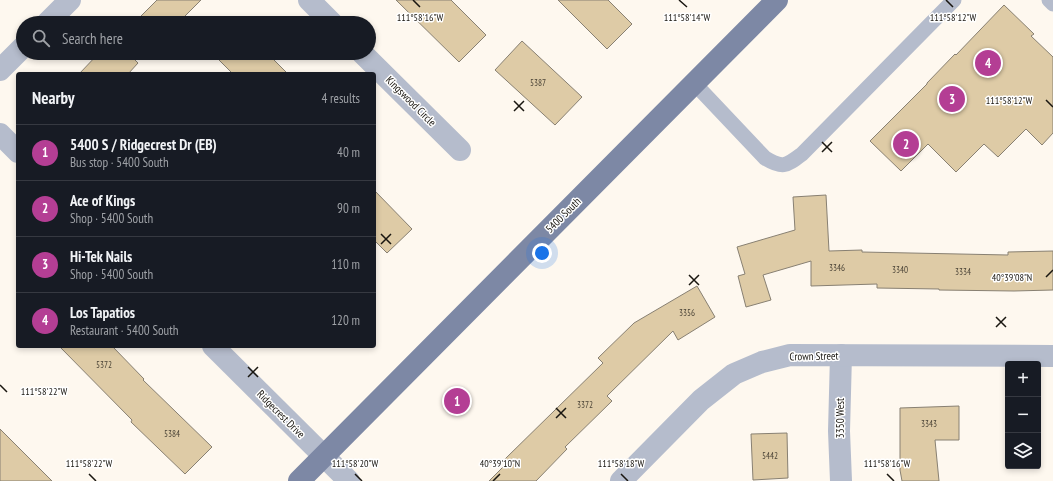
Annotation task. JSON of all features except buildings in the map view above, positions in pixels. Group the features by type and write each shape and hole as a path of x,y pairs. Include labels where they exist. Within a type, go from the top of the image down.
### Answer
{"main road":[{"name":"5400 South","path":"299,481 777,0"}],"street":[{"path":"54,16 70,0"},
{"path":"308,0 325,16"},
{"path":"0,70 16,54"},
{"name":"Kingswood Circle","path":"369,60 460,150"},
{"path":"0,134 16,150"},
{"name":"Ridgecrest Drive","path":"215,348 348,481"},
{"name":"Crown Street","path":"621,481 701,400 734,374 762,362 790,355 1053,356"},
{"name":"3350 West","path":"841,355 839,431 841,481"}],"lane":[{"path":"694,83 765,158 775,164 783,166 791,163 802,154 954,0"},
{"path":"1049,0 1053,4"}],"place":[{"name":"Los Tapatios","path":"988,63"},
{"name":"Hi-Tek Nails","path":"952,99"},
{"name":"Ace of Kings","path":"906,144"},
{"name":"5400 S / Ridgecrest Dr (EB)","path":"457,401"}]}
